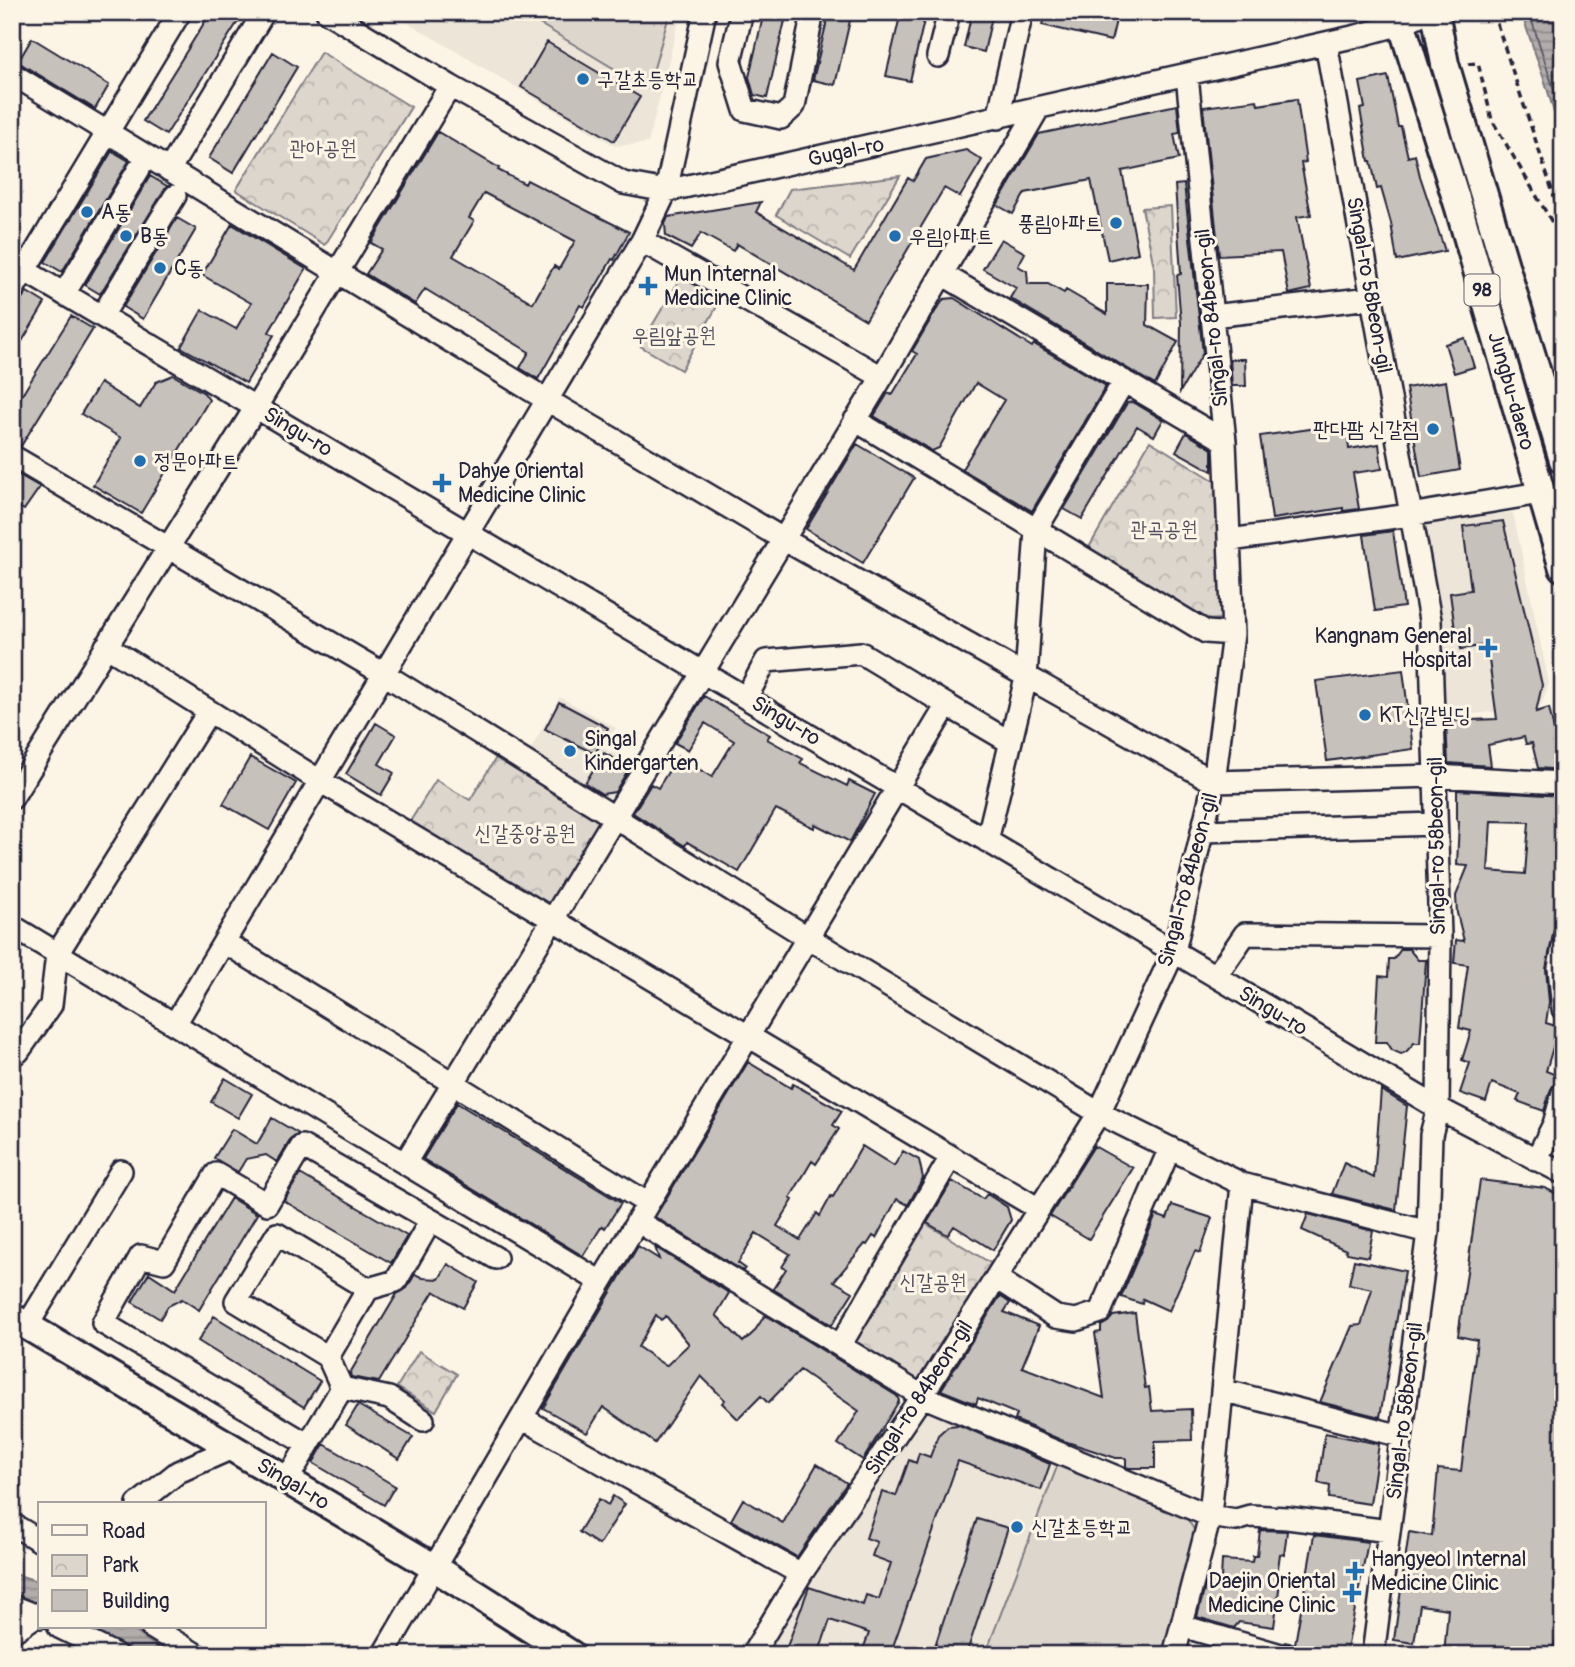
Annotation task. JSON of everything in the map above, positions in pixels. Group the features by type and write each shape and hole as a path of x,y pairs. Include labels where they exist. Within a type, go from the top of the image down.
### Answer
{"main road":[{"name":"Jungbu-daero","path":"1435,12 1445,64 1563,460"},
{"name":"Jungbu-daero","path":"1399,18 1459,208 1563,568"},
{"name":"Singal-ro","path":"20,1321 435,1568 556,1650"}],"street":[{"path":"12,291 18,267 107,132 180,12"},
{"path":"169,170 264,12"},
{"name":"Gugal-ro","path":"327,12 450,86 623,183 666,191 1187,76 1326,43 1399,18 1426,12"},
{"path":"175,1024 642,241 666,191 705,12"},
{"path":"742,12 730,62 745,110 781,118 794,106 813,12"},
{"path":"938,57 949,12"},
{"path":"998,118 1022,12"},
{"name":"Singal-ro 58beon-gil","path":"1326,43 1430,620 1436,776 1440,936 1438,1108 1431,1135 1428,1232 1373,1655"},
{"path":"12,74 547,400 783,539 1214,782 1436,776 1563,783"},
{"name":"Singal-ro 84beon-gil","path":"752,1655 801,1574 922,1396 1099,1113 1174,951 1214,782 1233,634 1225,441 1187,76"},
{"path":"12,797 256,408 450,86"},
{"path":"405,1164 882,377 1038,109"},
{"path":"64,294 139,169"},
{"path":"102,316 174,196"},
{"path":"642,241 882,377"},
{"name":"Singu-ro","path":"18,267 1438,1108 1563,1173"},
{"path":"942,274 1225,441"},
{"path":"1212,316 1371,298"},
{"path":"987,841 1026,678 1036,530 1124,381"},
{"path":"855,420 1206,632 1233,634"},
{"path":"12,456 383,674 807,937 1099,1113 1242,1184 1428,1232"},
{"path":"1230,540 1410,515 1540,493"},
{"path":"107,646 320,781 1039,1209"},
{"path":"746,698 766,661 860,653 1010,742"},
{"path":"383,1655 642,1212 947,705"},
{"path":"12,1050 19,1052 51,1005 57,954 209,711"},
{"path":"1202,831 1436,824"},
{"path":"12,926 601,1282"},
{"path":"1216,976 1245,934 1440,936"},
{"path":"223,942 453,1084 840,1346 922,1396 1210,1516 1236,1521 1250,1516 1287,1518 1389,1531"},
{"path":"1563,947 1559,968 1563,1009"},
{"path":"1536,1160 1554,1124 1563,1094"},
{"path":"267,1204 302,1146 496,1258"},
{"path":"996,1278 1056,1317 1076,1320 1100,1312 1170,1148"},
{"path":"840,1346 951,1157"},
{"path":"20,1321 121,1171"},
{"path":"307,1444 103,1323 141,1256 164,1262 216,1174 267,1204 277,1234 368,1289"},
{"path":"1174,1655 1210,1516 1242,1184"},
{"path":"328,1357 368,1289 396,1281 431,1220"},
{"path":"277,1234 236,1301 328,1357 342,1388"},
{"path":"286,1480 342,1388"},
{"path":"342,1388 389,1398 423,1420"},
{"path":"1222,1390 1401,1436"},
{"path":"522,1418 801,1574"},
{"path":"140,1502 178,1472 232,1448"},
{"path":"12,1524 38,1540"},
{"path":"12,1606 38,1615"},
{"path":"12,1632 38,1616"},
{"path":"1182,1626 1281,1655"},
{"path":"61,1628 116,1655"},
{"path":"153,1628 197,1655"}],"path":[{"path":"1493,12 1563,223"},
{"path":"1445,64 1478,63 1492,120 1563,241"}],"shaded area":[{"name":"구갈초등학교","path":"390,12 681,12 648,143 615,146"},
{"name":"Kangnam General Hospital","path":"1513,513 1549,683 1541,705 1438,719 1420,522 1463,515"},
{"name":"Singal Kindergarten","path":"560,697 616,728 604,748 635,767 615,800 605,800 528,754"},
{"name":"신갈초등학교","path":"924,1406 1188,1520 1165,1655 763,1655 808,1576"}],"green space":[{"path":"520,12 670,12 648,89"},
{"name":"관아공원","path":"321,52 411,107 325,245 236,190"},
{"path":"900,176 850,259 776,215 790,189"},
{"path":"1171,206 1176,317 1155,318 1154,267 1142,208"},
{"name":"우림앞공원","path":"684,272 724,294 681,370 640,346"},
{"name":"관곡공원","path":"1150,441 1220,484 1222,619 1206,620 1087,551"},
{"name":"신갈중앙공원","path":"502,748 616,817 553,921 404,831 436,780 470,800"},
{"name":"신갈공원","path":"920,1220 992,1264 918,1388 850,1345"},
{"path":"419,1351 457,1374 436,1411 397,1387"},
{"path":"1060,1459 1175,1509 1188,1520 1197,1534 1165,1655 985,1655"}],"water":[{"path":"1521,12 1553,12 1563,39 1563,144 1547,88"},
{"path":"12,1573 38,1581 38,1607 12,1597"},
{"path":"79,1628 130,1628 168,1655 129,1655"}],"building":[{"path":"211,12 244,12 166,135 143,121"},
{"path":"764,12 787,12 767,98 754,95 749,77"},
{"path":"829,12 852,12 835,85 813,80"},
{"path":"901,12 926,12 910,81 886,76"},
{"path":"972,12 993,12 984,52 964,47"},
{"path":"1045,12 1118,12 1111,41 1042,25"},
{"path":"32,38 109,85 95,109 18,62"},
{"path":"547,42 640,97 614,141 521,87"},
{"path":"273,52 297,67 233,173 209,158"},
{"path":"1388,76 1398,127 1401,127 1408,157 1415,155 1445,251 1397,261 1391,223 1381,188 1377,189 1369,161 1360,109 1365,108 1360,82"},
{"path":"1297,99 1306,162 1301,163 1311,215 1297,217 1311,289 1289,294 1281,252 1219,255 1203,107 1257,100 1258,105"},
{"path":"1177,105 1180,133 1174,134 1179,159 1122,171 1138,253 1108,260 1091,180 1025,193 1013,214 997,205 1039,134"},
{"path":"438,132 499,168 498,170 525,184 527,180 629,232 584,307 580,305 538,379 520,368 529,352 425,289 415,304 366,274 382,249 371,243","holes":["484,193 575,241 559,269 554,266 533,303 453,256 474,221 469,218"]},
{"name":"우림아파트","path":"966,150 982,160 960,197 944,188 866,320 737,244 733,251 701,233 691,249 666,236 665,224 668,217 761,202 756,212 854,270 908,178 913,181 926,159"},
{"name":"A동","path":"112,151 129,161 62,272 45,262"},
{"name":"B동","path":"150,176 167,186 100,294 85,285"},
{"path":"1184,184 1203,353 1180,392 1181,323 1177,275 1181,274 1175,185"},
{"name":"C동","path":"177,218 196,229 143,319 123,307"},
{"path":"232,224 306,269 269,332 274,335 246,383 181,347 202,310 236,329 251,303 202,275"},
{"path":"1001,239 1025,253 1018,266 1027,271 1028,284 1048,284 1064,293 1066,290 1107,314 1107,284 1148,284 1147,325 1178,342 1155,385 1010,298 1016,288 983,269"},
{"path":"27,292 45,303 12,358 12,311"},
{"path":"954,298 1032,347 1034,344 1106,386 1032,511 962,469 1004,400 976,383 939,448 932,451 874,416 888,393 892,395 917,354 912,351 935,312 944,299"},
{"path":"71,316 93,329 21,446 12,443 12,411"},
{"path":"1465,338 1474,367 1454,373 1445,344"},
{"path":"1230,359 1245,359 1246,386 1232,386"},
{"name":"정문아파트","path":"173,375 204,393 209,400 141,513 93,485 121,438 81,414 100,383 140,408 156,382"},
{"name":"판다팜 신갈점","path":"1446,381 1460,470 1421,477 1406,388"},
{"path":"1133,402 1163,420 1154,436 1137,426 1082,519 1064,509 1127,403"},
{"path":"1346,424 1349,449 1379,444 1382,469 1353,473 1359,509 1343,511 1343,508 1272,519 1260,436"},
{"path":"1186,433 1212,449 1212,471 1176,451"},
{"path":"857,444 914,478 863,563 806,529"},
{"path":"12,471 40,487 24,510 12,503"},
{"path":"1503,521 1542,685 1536,712 1549,708 1563,770 1538,768 1532,743 1526,744 1524,737 1488,745 1491,766 1448,763 1446,721 1497,719 1487,645 1461,649 1458,630 1455,630 1450,593 1471,590 1463,526"},
{"path":"1393,531 1404,607 1375,611 1364,535"},
{"name":"KT신갈빌딩","path":"1403,670 1413,749 1327,761 1316,681"},
{"path":"704,696 770,735 767,739 803,759 800,763 847,786 849,781 875,794 850,842 815,824 814,828 776,809 739,872 687,842 685,846 633,813 651,784 658,788 678,756 712,777 734,741 705,723 688,750 675,743"},
{"path":"559,702 608,728 595,754 545,729"},
{"path":"376,723 396,735 379,764 394,773 381,795 346,774"},
{"path":"604,753 627,766 628,770 615,792 602,794 585,783"},
{"path":"250,757 296,783 269,830 223,804"},
{"path":"1457,790 1563,796 1563,930 1554,929 1546,969 1549,1002 1546,1023 1559,1027 1546,1071 1561,1077 1551,1089 1544,1111 1517,1101 1520,1094 1492,1083 1486,1102 1460,1093 1470,1063 1462,1060 1471,1031 1459,1028 1468,965 1454,963 1456,940 1464,941 1456,896 1468,866 1457,865","holes":["1491,821 1529,822 1525,874 1488,871"]},
{"path":"1401,949 1409,949 1418,960 1426,960 1420,1043 1414,1043 1401,1054 1392,1050 1387,1042 1375,1042 1379,976 1388,977 1389,959 1394,959"},
{"path":"748,1062 791,1088 793,1084 842,1111 833,1125 839,1129 816,1164 812,1161 777,1226 800,1240 817,1213 820,1216 831,1196 833,1197 862,1146 894,1166 903,1151 919,1160 923,1178 908,1205 897,1199 876,1238 873,1236 867,1245 865,1244 834,1281 853,1292 832,1325 773,1289 786,1269 782,1267 790,1254 756,1233 738,1263 745,1268 743,1271 655,1217"},
{"path":"225,1078 252,1094 238,1118 211,1102"},
{"path":"1381,1090 1407,1106 1396,1210 1332,1194 1344,1163 1374,1178"},
{"path":"457,1103 621,1203 583,1256 423,1159"},
{"path":"272,1118 299,1134 291,1139 277,1162 266,1155 246,1159 238,1172 214,1158 232,1129 257,1144"},
{"path":"1094,1146 1133,1168 1089,1239 1050,1216"},
{"path":"300,1174 407,1236 391,1263 284,1201"},
{"path":"1480,1180 1545,1188 1563,1197 1563,1623 1550,1655 1444,1655 1448,1609 1420,1605 1414,1643 1394,1640 1409,1532 1432,1536 1438,1469 1461,1471 1477,1340 1458,1336"},
{"path":"952,1181 983,1199 987,1194 1007,1207 1011,1220 993,1250 954,1226 948,1235 927,1223"},
{"path":"231,1198 257,1214 199,1310 182,1299 168,1306 160,1319 132,1302 149,1273 175,1290"},
{"path":"1172,1205 1212,1218 1200,1253 1195,1251 1169,1311 1143,1299 1142,1304 1121,1297 1156,1215 1167,1219"},
{"path":"1308,1214 1373,1231 1368,1257 1347,1253 1346,1250 1302,1230"},
{"path":"638,1246 659,1259 655,1247 729,1293 716,1315 743,1342 754,1332 765,1315 897,1396 899,1401 863,1460 838,1444 859,1411 800,1370 768,1403 761,1396 738,1419 722,1403 725,1400 701,1376 655,1443 603,1407 587,1433 543,1408","holes":["656,1315 661,1320 666,1316 689,1344 666,1366 638,1347"]},
{"path":"1354,1260 1405,1271 1380,1417 1320,1402 1352,1326 1361,1325 1372,1289 1349,1284"},
{"path":"448,1264 478,1282 463,1308 434,1291 379,1382 351,1377 350,1373 397,1294 407,1288 415,1274 423,1278 439,1279"},
{"path":"1000,1296 1010,1303 1004,1312 1039,1326 1022,1367 1104,1398 1095,1333 1101,1332 1101,1326 1113,1316 1135,1313 1145,1388 1149,1387 1152,1411 1191,1409 1192,1440 1155,1441 1155,1468 1129,1468 1126,1467 1126,1458 1116,1458 1061,1440 1015,1420 1017,1414 978,1398 976,1404 941,1390"},
{"path":"214,1316 320,1381 304,1407 198,1341"},
{"path":"358,1405 413,1437 399,1459 346,1425"},
{"path":"959,1425 1050,1464 1041,1490 958,1461 890,1655 861,1655 869,1633 830,1620 818,1655 784,1655 809,1587 863,1605 866,1595 879,1599 891,1563 872,1556 877,1542 866,1538 882,1492 896,1496 909,1460 916,1463 919,1453 930,1457 938,1435 948,1426"},
{"path":"1325,1433 1379,1444 1370,1504 1329,1498 1330,1486 1318,1483"},
{"path":"324,1444 395,1486 384,1505 313,1463"},
{"path":"817,1464 847,1483 797,1557 731,1520 743,1499 783,1523"},
{"path":"613,1496 625,1504 599,1545 579,1532 599,1499 608,1505"},
{"path":"977,1519 1008,1528 966,1655 932,1655"},
{"path":"1260,1530 1287,1531 1284,1555 1280,1554 1276,1582 1280,1582 1274,1627 1239,1622 1234,1628 1197,1617 1208,1576 1221,1579 1222,1560 1252,1562 1253,1556 1257,1556"},
{"path":"1314,1535 1368,1542 1346,1655 1294,1655 1291,1646 1284,1642 1295,1644"}],"place":[{"name":"구갈초등학교","path":"583,79"},
{"name":"A동","path":"87,212"},
{"name":"풍림아파트","path":"1116,223"},
{"name":"B동","path":"126,236"},
{"name":"우림아파트","path":"895,236"},
{"name":"C동","path":"160,268"},
{"name":"Mun Internal Medicine Clinic","path":"648,286"},
{"name":"판다팜 신갈점","path":"1433,429"},
{"name":"정문아파트","path":"140,461"},
{"name":"Dahye Oriental Medicine Clinic","path":"442,483"},
{"name":"Kangnam General Hospital","path":"1488,648"},
{"name":"KT신갈빌딩","path":"1365,715"},
{"name":"Singal Kindergarten","path":"570,751"},
{"name":"신갈초등학교","path":"1017,1527"},
{"name":"Hangyeol Internal Medicine Clinic","path":"1355,1571"},
{"name":"Daejin Oriental Medicine Clinic","path":"1352,1593"}]}
